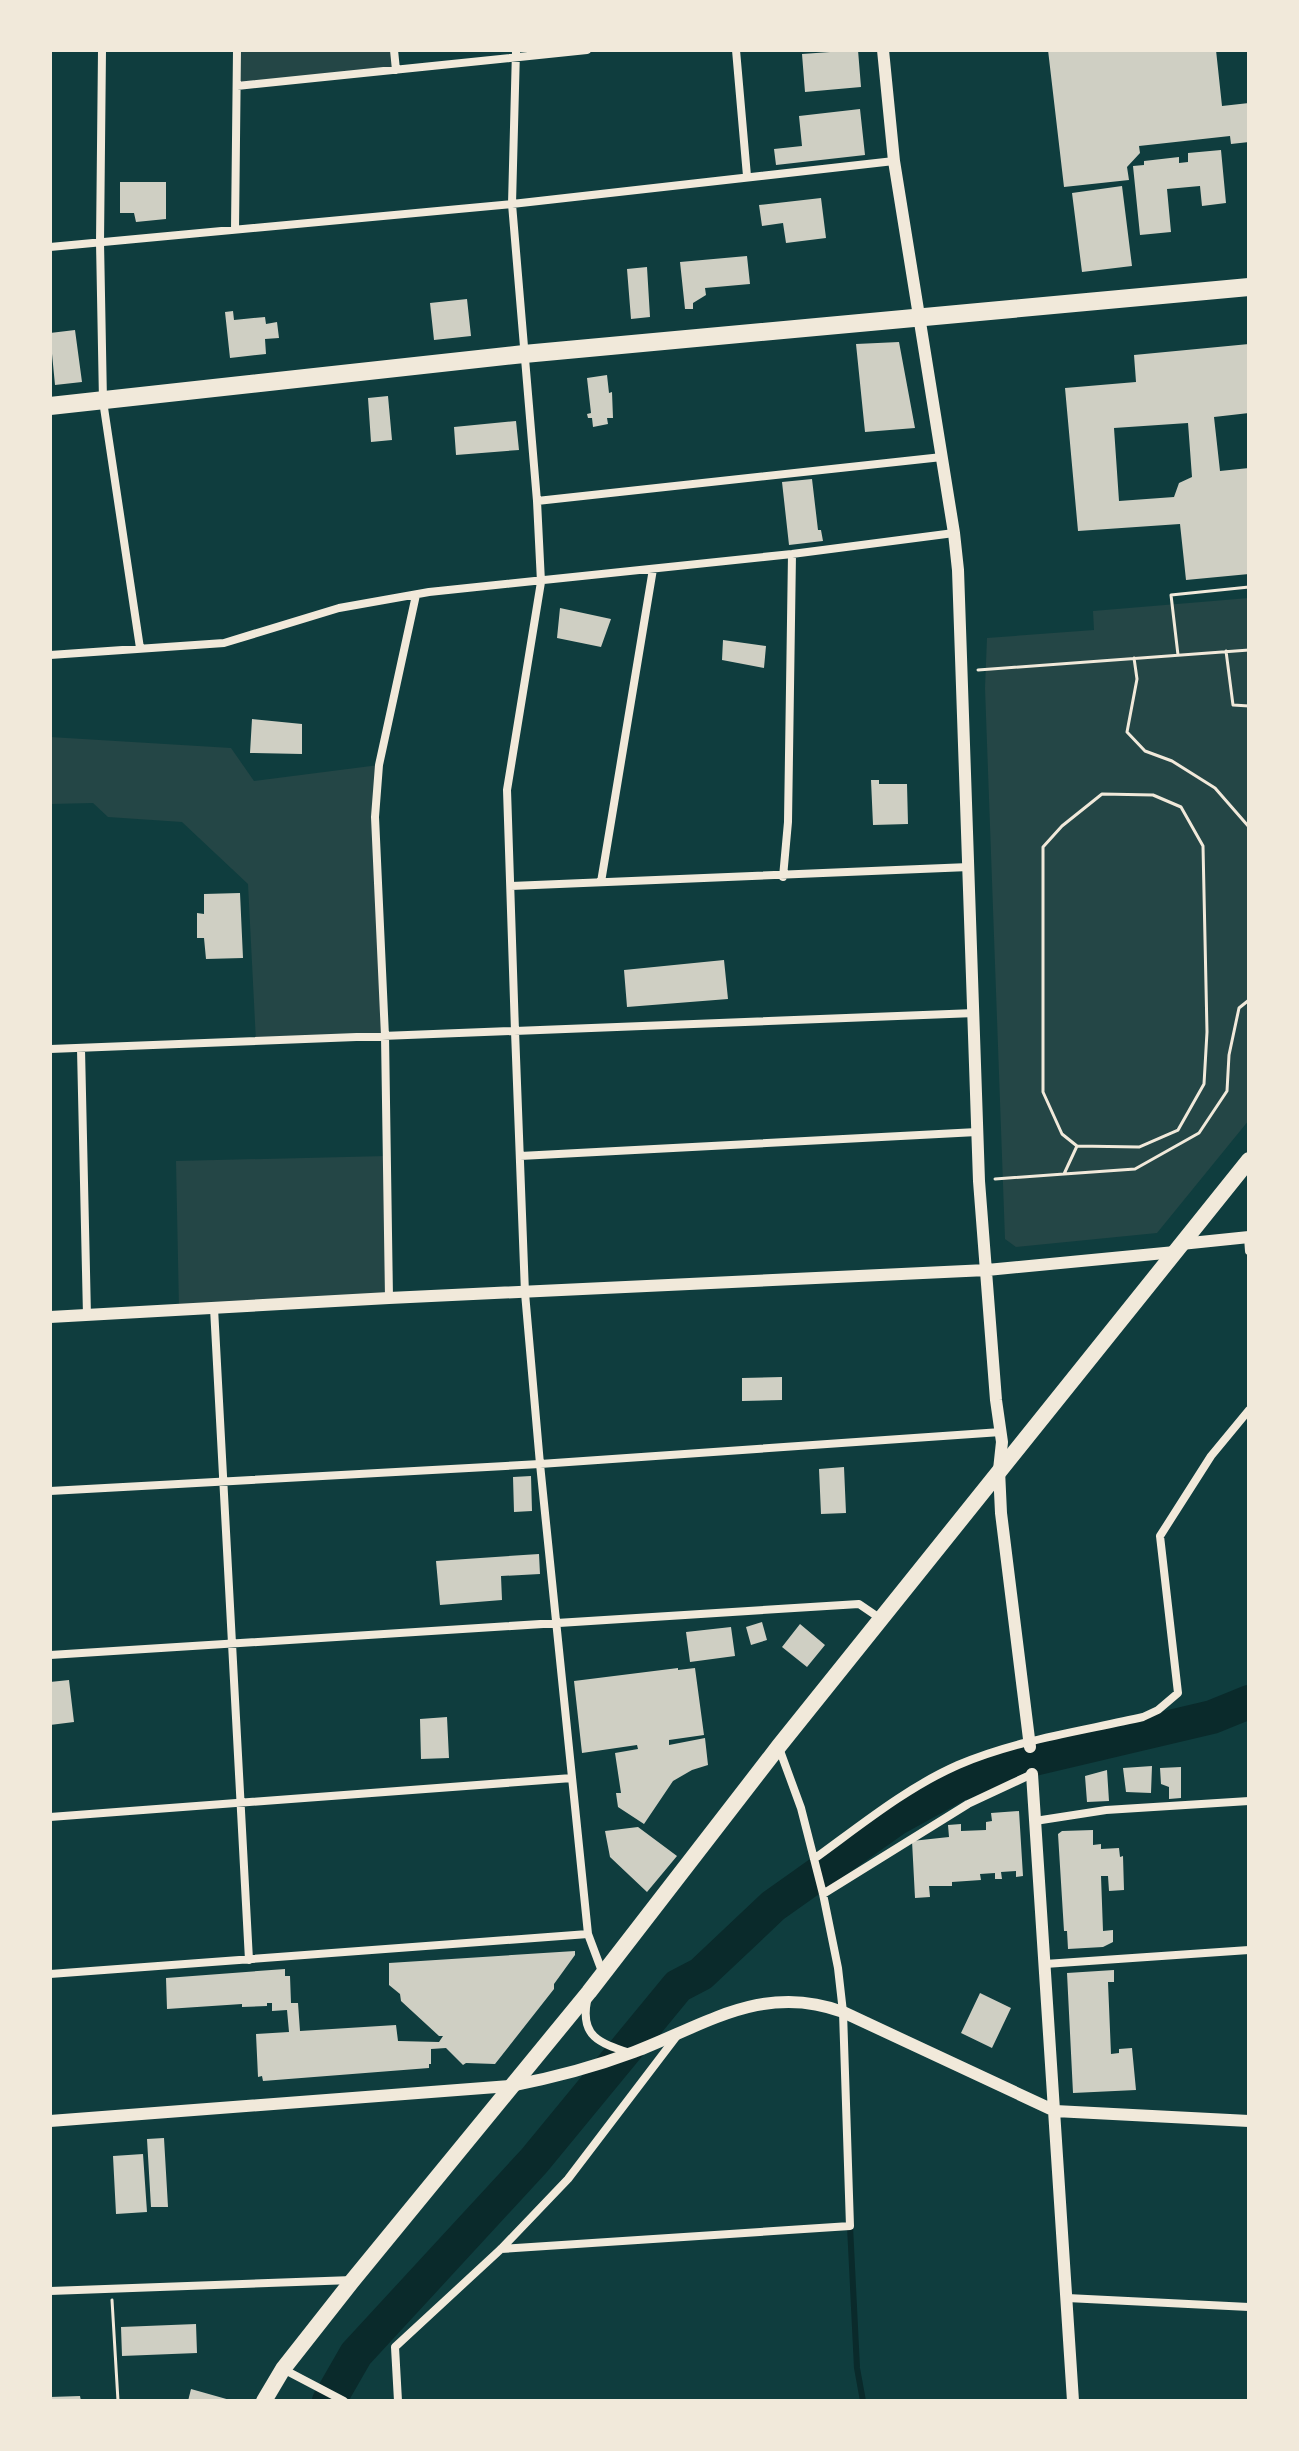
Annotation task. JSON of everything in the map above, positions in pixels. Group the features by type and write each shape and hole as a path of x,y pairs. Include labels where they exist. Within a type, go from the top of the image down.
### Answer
{"highway":[{"path":"50,406 524,354 1249,287"}],"main road":[{"path":"264,2401 283,2369 353,2280 589,1992 779,1746 1249,1160"}],"street":[{"path":"102,50 100,242 103,401 140,648"},
{"path":"235,229 237,50"},
{"path":"394,50 396,70"},
{"path":"237,86 517,54 587,50"},
{"path":"736,50 747,176"},
{"path":"883,50 894,161 954,533 963,671 979,1181 1001,1432 1001,1513 1030,1745"},
{"path":"517,54 512,204 541,582 507,790 525,1293 588,1934 603,1974"},
{"path":"50,247 512,204 894,161"},
{"path":"537,501 942,457"},
{"path":"50,655 224,643 339,608 416,595 954,533"},
{"path":"783,877 788,822 792,554"},
{"path":"601,882 653,569"},
{"path":"389,1298 385,1036 375,817 379,765 416,595"},
{"path":"511,886 969,867"},
{"path":"50,1049 975,1013"},
{"path":"81,1049 87,1316"},
{"path":"520,1156 977,1132"},
{"path":"50,1317 987,1270 1248,1237 1249,1251"},
{"path":"214,1308 249,1960"},
{"path":"814,1859 921,1783 961,1764 1143,1717 1158,1710 1178,1693 1160,1536 1211,1456 1249,1410"},
{"path":"50,1491 540,1464 1001,1432"},
{"path":"50,1655 859,1604 881,1619"},
{"path":"501,2249 850,2226 843,2012 838,1968 801,1808 779,1746"},
{"path":"823,1894 968,1804 1032,1774 1073,2401"},
{"path":"50,1817 572,1778"},
{"path":"1035,1821 1106,1810 1249,1801"},
{"path":"50,1974 588,1934"},
{"path":"1045,1964 1249,1950"},
{"path":"589,1992 586,2020 591,2033 600,2042 631,2053"},
{"path":"50,2121 510,2086 578,2070 631,2053 740,2009 766,2002 806,2002 843,2012 1055,2111 1249,2121"},
{"path":"398,2401 395,2347 501,2249 568,2179 675,2036"},
{"path":"50,2291 353,2280"},
{"path":"1067,2298 1249,2307"},
{"path":"283,2369 344,2401"}],"path":[{"path":"1176,655 1171,595 1249,587"},
{"path":"963,671 1249,650"},
{"path":"1228,651 1233,705 1249,706"},
{"path":"1134,658 1137,679 1127,732 1145,751 1172,761 1204,779 1249,827"},
{"path":"1102,794 1153,795 1181,807 1203,846 1207,1032 1204,1084 1178,1130 1139,1147 1077,1146 1062,1134 1043,1092 1043,847 1062,826 1102,794"},
{"path":"979,1181 1135,1169 1199,1133 1227,1091 1229,1055 1239,1008 1249,1000"},
{"path":"1064,1174 1077,1146"},
{"path":"111,2288 118,2401"}],"shaded area":[{"path":"238,50 394,50 396,70 237,85"},
{"path":"1249,598 1249,1120 1157,1233 1016,1247 1005,1239 985,688 987,638 1094,630 1093,611"},
{"path":"50,737 231,748 254,781 379,765 375,817 382,1036 256,1042 248,884 182,822 108,817 93,803 50,804"},
{"path":"387,1156 389,1298 179,1309 176,1161"}],"building":[{"path":"858,50 861,87 805,92 802,54"},
{"path":"1048,50 1216,50 1222,106 1249,103 1249,142 1231,144 1230,136 1139,146 1140,153 1127,167 1129,180 1064,187"},
{"path":"860,109 865,155 776,165 774,149 802,146 799,116"},
{"path":"1221,150 1226,203 1202,206 1200,186 1167,189 1171,232 1140,235 1133,166 1144,165 1144,161 1179,157 1179,163 1188,162 1188,153"},
{"path":"120,182 166,182 166,219 136,222 134,213 120,213"},
{"path":"1122,186 1132,266 1082,272 1072,193"},
{"path":"821,198 826,238 786,243 783,223 762,226 759,205"},
{"path":"747,256 750,284 705,288 706,295 693,303 693,309 685,309 680,262"},
{"path":"647,267 650,317 631,319 627,269"},
{"path":"467,299 471,336 434,340 430,303"},
{"path":"233,311 234,320 265,317 266,324 277,322 279,338 265,339 266,354 230,358 225,312"},
{"path":"75,330 82,382 55,385 50,333"},
{"path":"899,342 915,428 865,432 856,344"},
{"path":"1249,344 1249,413 1214,417 1220,471 1249,468 1249,574 1186,580 1180,524 1078,531 1065,388 1136,382 1134,355","holes":["1188,423 1192,477 1179,483 1174,497 1119,501 1114,428"]},
{"path":"607,375 609,393 612,392 613,418 607,418 608,424 593,427 592,418 588,418 587,414 591,413 587,378"},
{"path":"388,396 392,440 371,442 368,398"},
{"path":"516,421 519,450 456,455 454,427"},
{"path":"812,479 818,530 821,530 823,541 789,545 782,482"},
{"path":"560,608 611,619 601,647 557,638"},
{"path":"723,640 766,646 764,668 722,660"},
{"path":"252,719 302,724 302,754 250,753"},
{"path":"871,780 879,780 879,784 907,784 908,824 873,825"},
{"path":"240,893 243,958 206,959 204,938 197,938 197,913 204,914 204,894"},
{"path":"724,960 728,999 627,1007 624,970"},
{"path":"782,1377 782,1400 742,1401 742,1378"},
{"path":"844,1467 846,1513 821,1514 819,1469"},
{"path":"531,1476 532,1511 514,1512 513,1477"},
{"path":"539,1554 540,1574 501,1576 502,1600 440,1605 436,1561"},
{"path":"762,1622 767,1640 751,1645 746,1627"},
{"path":"800,1624 825,1645 807,1667 782,1647"},
{"path":"731,1627 735,1656 690,1662 686,1632"},
{"path":"695,1668 704,1735 669,1740 669,1745 705,1738 708,1765 673,1781 644,1824 618,1807 616,1793 621,1793 615,1753 638,1749 637,1745 582,1753 574,1681"},
{"path":"69,1680 74,1722 50,1725 50,1682"},
{"path":"447,1717 449,1758 421,1759 420,1719"},
{"path":"1152,1766 1151,1793 1126,1792 1123,1768"},
{"path":"1181,1767 1181,1798 1169,1799 1169,1787 1161,1784 1160,1768"},
{"path":"1107,1770 1109,1801 1087,1802 1085,1776"},
{"path":"1019,1811 1023,1876 1016,1877 1016,1871 1001,1872 1002,1879 995,1879 995,1873 980,1874 981,1880 952,1882 952,1886 929,1886 930,1897 915,1898 912,1841 949,1837 948,1825 961,1824 961,1831 986,1830 986,1822 992,1821 991,1813"},
{"path":"638,1827 677,1856 647,1892 610,1857 605,1831"},
{"path":"1093,1830 1093,1845 1101,1844 1101,1849 1119,1848 1120,1857 1123,1856 1124,1890 1109,1891 1108,1876 1101,1876 1103,1931 1113,1930 1113,1942 1103,1947 1068,1949 1067,1931 1064,1931 1058,1834 1062,1831"},
{"path":"575,1951 554,1984 554,1989 495,2064 463,2065 446,2048 431,2049 429,2068 263,2081 262,2076 258,2077 256,2034 289,2032 287,2010 272,2011 272,2003 267,2003 267,2006 242,2007 242,2004 167,2009 166,1978 285,1969 285,1976 290,1976 291,2003 298,2003 300,2031 396,2025 398,2041 439,2042 443,2036 439,2036 401,2001 400,1994 389,1985 389,1963"},
{"path":"1114,1970 1114,1982 1108,1982 1111,2054 1119,2053 1119,2049 1132,2048 1136,2090 1073,2093 1067,1973"},
{"path":"980,1993 1011,2008 992,2048 961,2033"},
{"path":"164,2138 168,2207 151,2207 147,2139"},
{"path":"143,2154 147,2212 116,2214 113,2156"},
{"path":"196,2324 197,2353 122,2356 121,2327"},
{"path":"191,2389 230,2400 230,2401 188,2401"},
{"path":"80,2396 81,2401 50,2401 50,2397"}],"waterway":[{"path":"329,2401 356,2354 534,2161 678,1986 701,1974 773,1906 897,1818 957,1785 1017,1763 1212,1717 1249,1702"},
{"path":"850,2226 857,2368 863,2401"}]}
